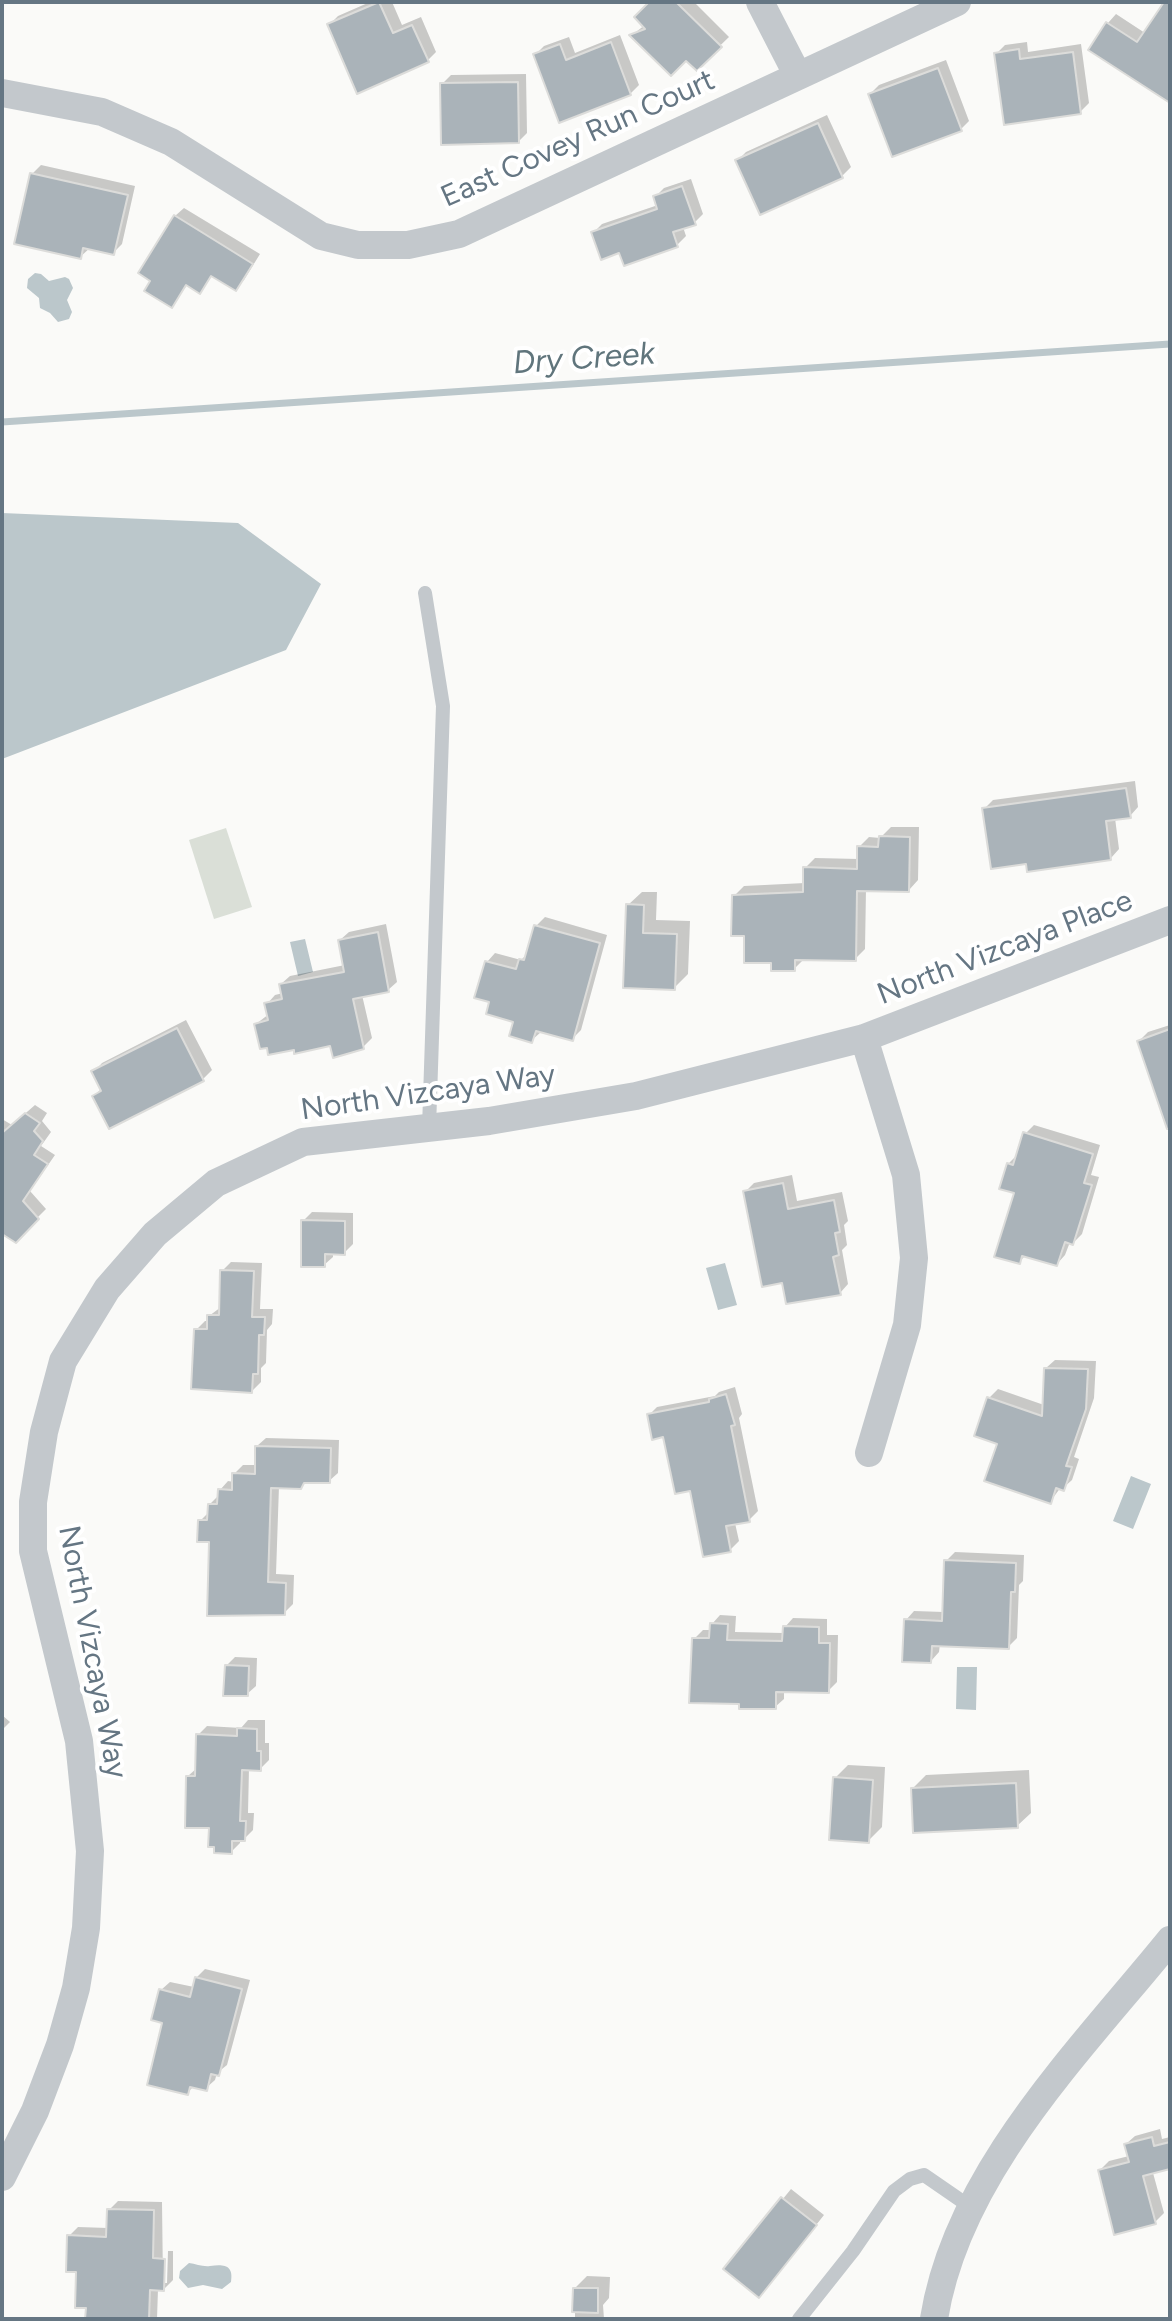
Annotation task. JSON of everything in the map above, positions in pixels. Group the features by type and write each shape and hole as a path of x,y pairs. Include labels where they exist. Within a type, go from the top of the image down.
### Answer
{"street":[{"path":"760,2 798,76"},
{"name":"East Covey Run Court","path":"2,93 102,112 171,142 321,236 358,245 408,245 459,234 957,2"},
{"name":"North Vizcaya Place","path":"864,1038 1170,920"},
{"path":"864,1038 906,1175 914,1258 907,1325 869,1453"},
{"name":"North Vizcaya Way","path":"2,2177 35,2111 60,2045 76,1988 86,1928 90,1851 79,1741 33,1551 33,1502 44,1432 63,1361 107,1289 155,1234 216,1183 303,1142 429,1128 636,1096 864,1038"},
{"path":"934,2319 938,2295 969,2206 1025,2119 1170,1940"}],"lane":[{"path":"425,593 443,706 429,1128"},
{"path":"799,2319 853,2251 894,2191 910,2179 924,2175 969,2206"}],"shaded area":[{"path":"35,273 49,281 69,279 73,288 67,300 72,312 69,319 58,322 40,308 39,298 27,288 28,279"},
{"path":"2,513 238,523 321,584 286,650 2,759"},
{"path":"226,828 252,907 214,919 189,840"},
{"path":"305,939 313,972 298,976 290,942"},
{"path":"725,1263 737,1305 718,1310 706,1268"},
{"path":"1131,1476 1151,1484 1133,1529 1113,1521"},
{"path":"957,1667 977,1667 976,1710 956,1709"},
{"path":"189,2263 227,2267 231,2272 231,2282 222,2289 203,2285 188,2288 179,2278 180,2271"}],"building":[{"path":"379,2 393,33 412,25 429,62 357,94 327,24"},
{"path":"649,2 676,2 722,47 697,71 686,61 671,76 629,35 645,29 634,17"},
{"path":"1164,2 1170,2 1170,103 1088,50 1106,22 1137,42"},
{"path":"611,42 631,95 559,123 533,54 560,44 566,60"},
{"path":"1019,49 1020,59 1073,52 1081,114 1004,125 994,53"},
{"path":"938,68 962,131 892,157 868,94"},
{"path":"518,82 519,143 441,145 440,83"},
{"path":"818,123 843,178 760,215 735,160"},
{"path":"30,173 128,195 114,255 83,248 81,259 14,244"},
{"path":"682,186 696,225 673,232 678,247 624,266 619,253 601,260 591,232 657,209 653,196"},
{"path":"174,215 253,264 236,291 211,276 200,294 186,285 172,308 144,291 150,281 138,273"},
{"path":"1126,788 1131,818 1106,821 1111,860 1027,872 1026,864 991,869 982,808"},
{"path":"879,836 910,837 909,892 857,891 856,961 795,960 795,971 771,971 771,963 744,963 744,936 731,936 732,895 803,892 803,867 857,869 857,846 878,847"},
{"path":"626,904 644,905 643,933 677,934 675,990 623,988"},
{"path":"534,925 600,943 573,1041 536,1031 532,1043 509,1036 513,1022 486,1014 489,1002 474,998 485,961 516,969 519,959 524,960"},
{"path":"378,932 389,992 353,999 364,1049 333,1058 330,1046 294,1054 294,1050 268,1055 267,1048 260,1049 254,1024 268,1020 264,1003 282,999 279,984 344,972 338,940"},
{"path":"177,1028 204,1081 109,1129 92,1096 101,1091 91,1071"},
{"path":"1170,1029 1170,1129 1167,1129 1137,1041"},
{"path":"25,1113 40,1123 34,1131 43,1141 34,1155 48,1164 23,1201 39,1219 16,1243 2,1234 2,1133"},
{"path":"1023,1132 1093,1154 1084,1183 1092,1185 1073,1245 1065,1242 1057,1266 1022,1256 1020,1264 994,1257 1014,1193 999,1189 1007,1163 1013,1165"},
{"path":"783,1183 788,1209 834,1200 840,1232 835,1233 839,1255 833,1257 841,1295 786,1304 782,1283 762,1287 743,1191"},
{"path":"301,1220 345,1221 345,1255 325,1254 325,1267 301,1267"},
{"path":"220,1270 254,1271 252,1317 265,1317 264,1335 259,1335 258,1374 253,1374 252,1393 191,1389 194,1329 207,1329 207,1315 219,1315"},
{"path":"1044,1368 1088,1369 1086,1409 1066,1466 1072,1467 1064,1491 1056,1488 1051,1504 984,1481 997,1444 974,1436 987,1397 1042,1416"},
{"path":"726,1394 735,1425 731,1426 750,1522 726,1526 731,1552 703,1557 690,1491 675,1494 663,1437 652,1440 647,1414 709,1402 709,1399"},
{"path":"255,1446 331,1448 330,1483 304,1483 301,1489 271,1488 268,1582 286,1583 285,1615 207,1616 209,1542 197,1542 198,1520 207,1520 208,1504 217,1504 218,1489 232,1490 232,1473 255,1474"},
{"path":"944,1560 1016,1563 1015,1592 1011,1592 1009,1649 932,1646 931,1663 902,1662 904,1619 942,1621"},
{"path":"710,1623 728,1624 727,1640 782,1641 783,1626 819,1627 819,1643 830,1643 829,1693 776,1692 776,1709 739,1709 739,1704 689,1703 692,1638 709,1638"},
{"path":"225,1665 249,1666 248,1696 223,1696"},
{"path":"237,1728 257,1729 261,1771 242,1770 240,1821 246,1821 245,1841 232,1841 232,1854 214,1853 214,1847 208,1847 209,1828 185,1828 186,1776 195,1776 196,1734 237,1736"},
{"path":"833,1777 873,1780 869,1843 829,1840"},
{"path":"1016,1783 1018,1828 913,1833 911,1788"},
{"path":"195,1977 242,1989 219,2076 211,2074 207,2091 190,2087 188,2095 147,2085 162,2023 151,2020 159,1989 190,1997"},
{"path":"1152,2137 1154,2146 1170,2142 1170,2169 1143,2176 1156,2224 1114,2235 1098,2170 1129,2162 1124,2144"},
{"path":"781,2197 817,2225 759,2298 723,2269"},
{"path":"107,2209 154,2210 153,2258 165,2259 164,2291 150,2290 149,2319 85,2319 86,2308 75,2308 76,2272 66,2272 67,2235 106,2237"},
{"path":"573,2288 598,2288 598,2313 572,2312"}],"waterway":[{"name":"Dry Creek","path":"2,422 1170,344"}]}
